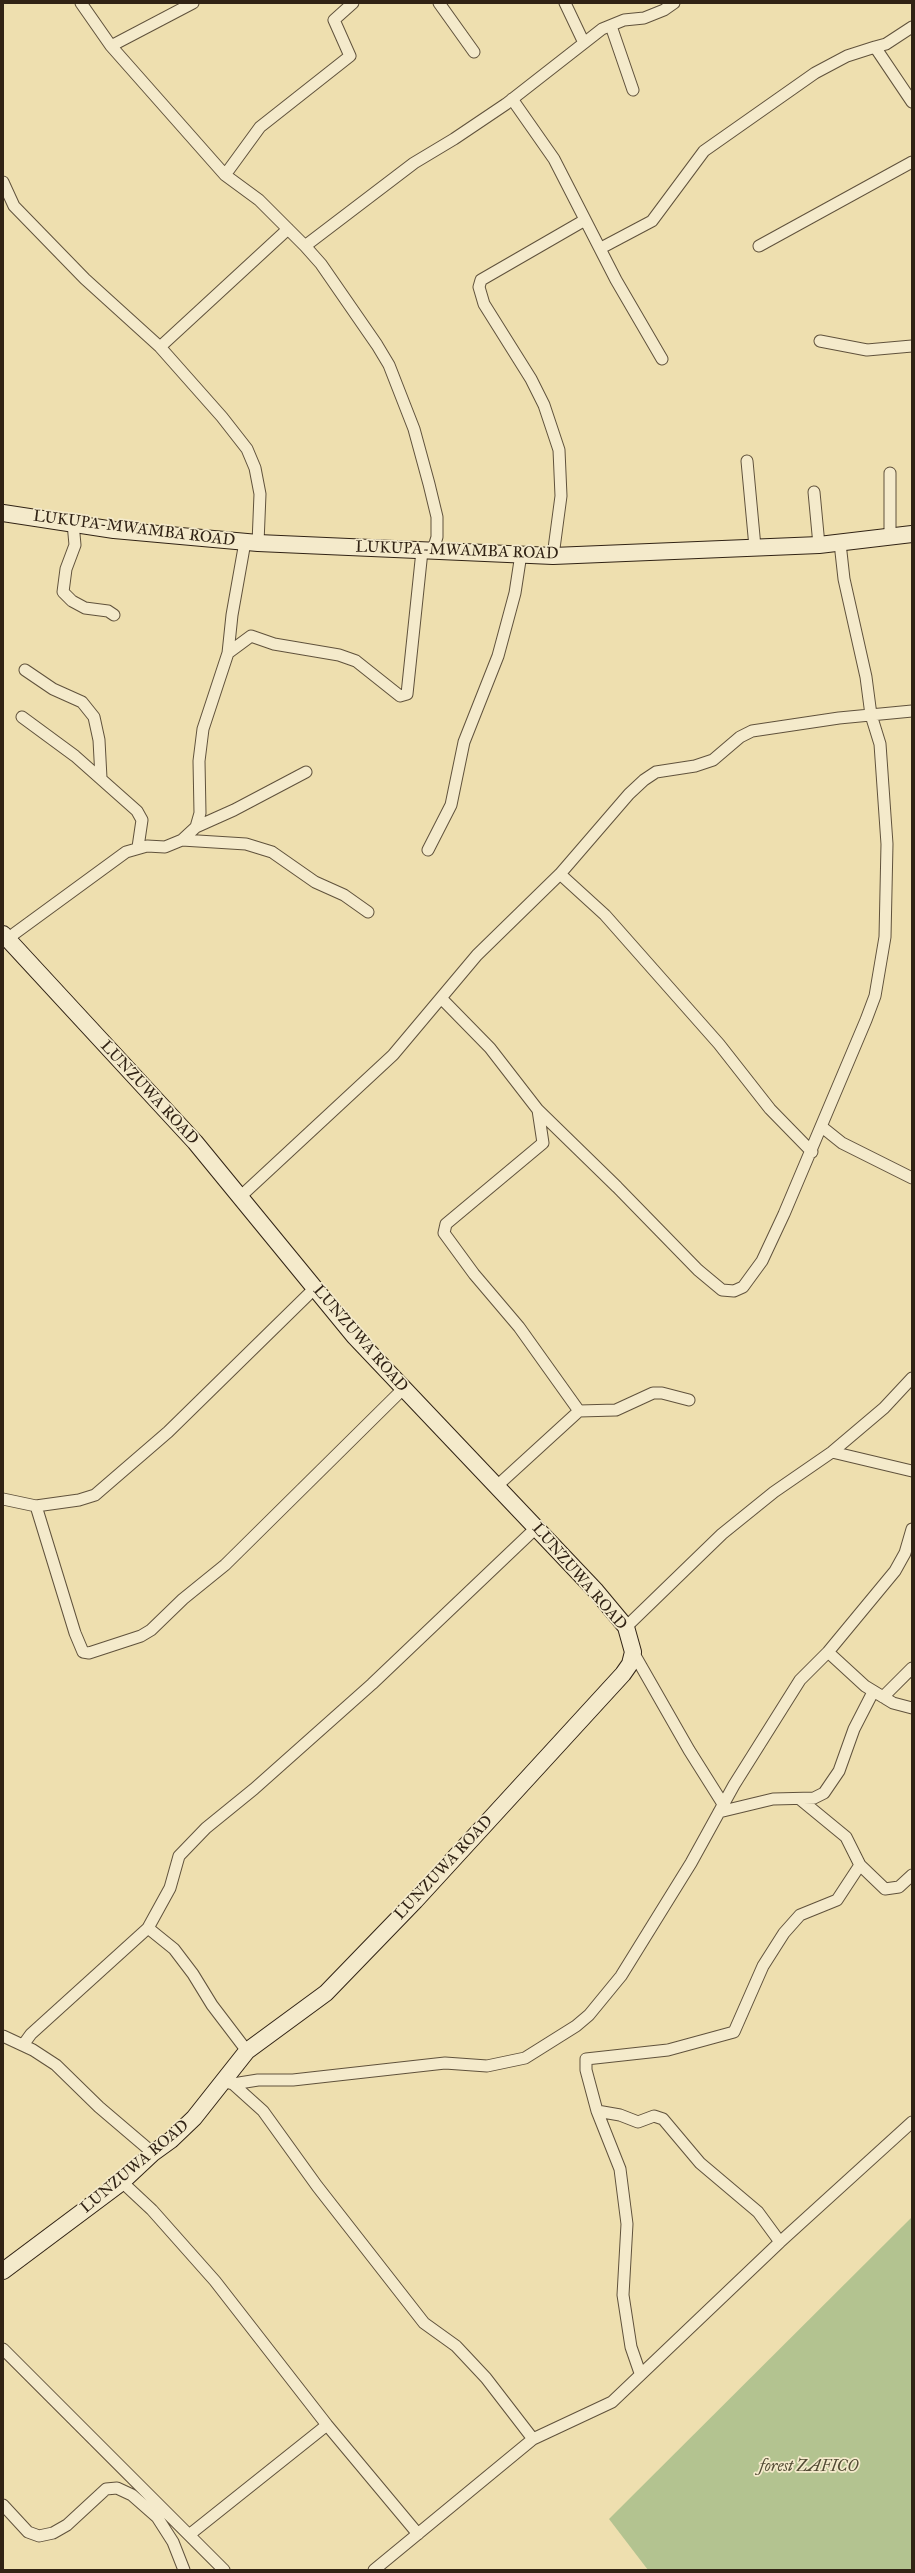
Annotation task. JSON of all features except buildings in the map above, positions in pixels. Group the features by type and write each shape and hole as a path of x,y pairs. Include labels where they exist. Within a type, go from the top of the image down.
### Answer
{"street":[{"path":"80,3 111,46 225,175 259,200 321,264 389,366 414,429 437,517 438,536 428,550 406,696 400,696 356,661 339,655 274,644 254,636 228,653"},
{"path":"111,46 193,3"},
{"path":"225,175 260,127 350,56 334,20 353,3"},
{"path":"440,3 474,52"},
{"path":"566,3 584,43"},
{"path":"305,246 414,163 454,139 512,99 584,43 611,26 624,20 644,18 664,10 674,3"},
{"path":"611,26 633,90"},
{"path":"601,248 652,221 704,151 815,73 847,56 886,44 912,27"},
{"path":"874,47 912,102"},
{"path":"512,99 554,159 601,248 616,280 662,359"},
{"path":"759,246 912,162"},
{"path":"3,182 14,206 85,279 160,347 222,417 247,449 255,468 260,494 252,542 232,615 228,653 203,729 199,761 200,813 196,827"},
{"path":"553,556 561,496 559,450 537,392 499,332 484,304 479,287 481,280 585,220"},
{"path":"160,347 288,229"},
{"path":"820,341 867,350 912,346"},
{"path":"748,461 755,547"},
{"path":"890,473 890,536"},
{"path":"814,492 820,545"},
{"name":"LUKUPA-MWAMBA ROAD","path":"3,513 114,530 252,542 553,556 820,545 912,534"},
{"path":"73,523 75,545 66,569 64,592 72,601 85,608 108,611 114,615"},
{"path":"442,999 490,1048 538,1110 617,1187 698,1270 722,1290 734,1291 743,1287 754,1274 784,1214 812,1152 875,996 885,937 887,891 885,800 880,744 871,715 866,677 844,579 840,543"},
{"path":"428,850 451,805 464,742 498,656 515,593 521,554"},
{"path":"25,670 53,689 82,702 94,716 99,740 101,778"},
{"path":"241,1196 393,1055 442,999 477,955 560,874 629,794 656,772 695,766 713,760 740,737 752,731 912,711"},
{"path":"22,717 101,778 139,816 141,828 138,847"},
{"path":"5,936 126,852 138,847 165,847 182,840 196,827 234,810 306,772"},
{"path":"182,840 246,844 272,852 315,882 344,895 368,912"},
{"path":"560,874 605,915 719,1044 770,1109 812,1152"},
{"name":"LUNZUWA ROAD","path":"3,2272 122,2182 153,2153 171,2140 228,2083 247,2051 326,1992 409,1906 623,1674 630,1664 633,1652 626,1627 498,1485 403,1389 354,1336 316,1287 195,1142 5,936"},
{"path":"538,1110 544,1143 446,1224 444,1233 474,1274 519,1327 579,1411"},
{"path":"822,1127 842,1143 912,1178"},
{"path":"3,1500 36,1506 95,1495 111,1483 168,1432 316,1287"},
{"path":"626,1627 674,1583 722,1534 774,1492 832,1452 884,1408 912,1378"},
{"path":"36,1506 75,1633 84,1652 89,1653 151,1630 226,1565 403,1389"},
{"path":"498,1485 579,1411 616,1410 653,1393 662,1393 689,1400"},
{"path":"832,1452 912,1471"},
{"path":"23,2045 31,2034 148,1928 170,1888 178,1856 206,1828 254,1789 372,1684 537,1527"},
{"path":"228,2083 258,2080 293,2080 445,2063 487,2066 525,2058 542,2049 576,2026 589,2015 621,1976 667,1903 721,1808 800,1680 828,1652 895,1571 905,1553 912,1529"},
{"path":"633,1652 721,1808"},
{"path":"828,1652 873,1692 912,1708"},
{"path":"883,1697 912,1668"},
{"path":"721,1808 773,1799 801,1800 819,1796 830,1785 839,1771 854,1729 873,1692"},
{"path":"801,1800 846,1837 860,1865 885,1889 899,1887 910,1880"},
{"path":"640,2372 631,2347 623,2295 627,2224 620,2169 597,2111 586,2070 586,2059 668,2050 734,2032 763,1966 784,1933 800,1915 836,1900 860,1865"},
{"path":"148,1928 174,1949 193,1974 212,2005 247,2051"},
{"path":"3,2036 23,2045 56,2065 99,2107 153,2153"},
{"path":"228,2083 263,2112 317,2186 416,2314 432,2330 445,2337 461,2351 486,2378 533,2439"},
{"path":"597,2111 620,2115 638,2122 654,2116 663,2119 700,2163 758,2212 780,2242"},
{"path":"374,2570 533,2439 612,2402 640,2372 912,2122"},
{"path":"122,2182 152,2210 220,2286 327,2425 418,2534"},
{"path":"3,2349 224,2570"},
{"path":"189,2535 327,2425"},
{"path":"3,2505 28,2532 39,2536 53,2533 67,2524 106,2489 117,2488 132,2495 157,2517 173,2542 184,2570"}],"green space":[{"name":"forest ZAFICO","path":"912,2217 912,2570 648,2570 609,2519"}]}
